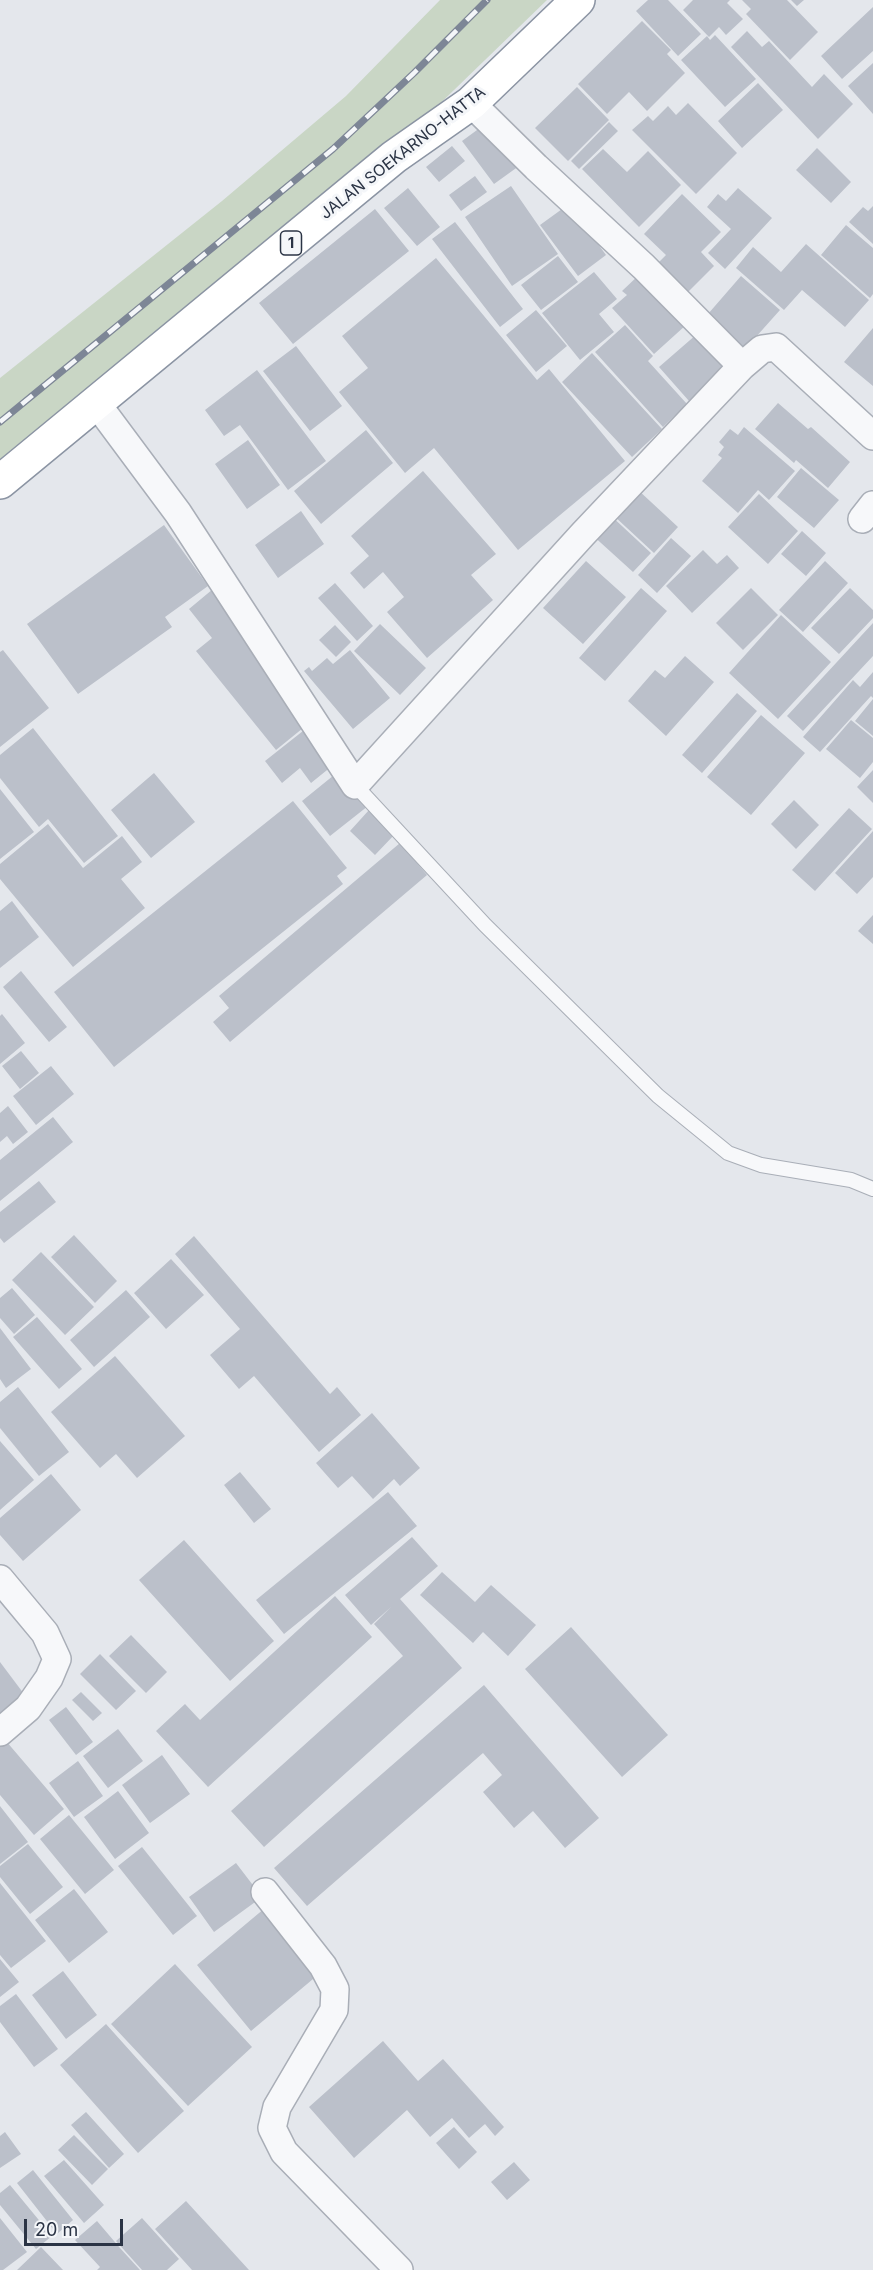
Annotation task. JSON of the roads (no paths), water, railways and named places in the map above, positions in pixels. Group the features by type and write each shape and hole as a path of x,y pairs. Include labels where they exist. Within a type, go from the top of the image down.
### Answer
{"highway":[{"name":"JALAN SOEKARNO-HATTA","path":"0,482 394,157 471,103 578,0"}],"street":[{"path":"471,103 644,267 742,366"},
{"path":"97,404 178,513 355,785 583,534 742,366 762,349 776,347 873,436"},
{"path":"0,1579 45,1633 57,1659 49,1678 28,1708 0,1732"},
{"path":"266,1892 323,1966 335,1989 334,2010 277,2107 272,2128 284,2152 399,2270"}],"lane":[{"path":"355,785 485,925 658,1096 728,1153 760,1165 851,1180 873,1189"}],"railway":[{"path":"0,422 333,149 487,0"}]}
